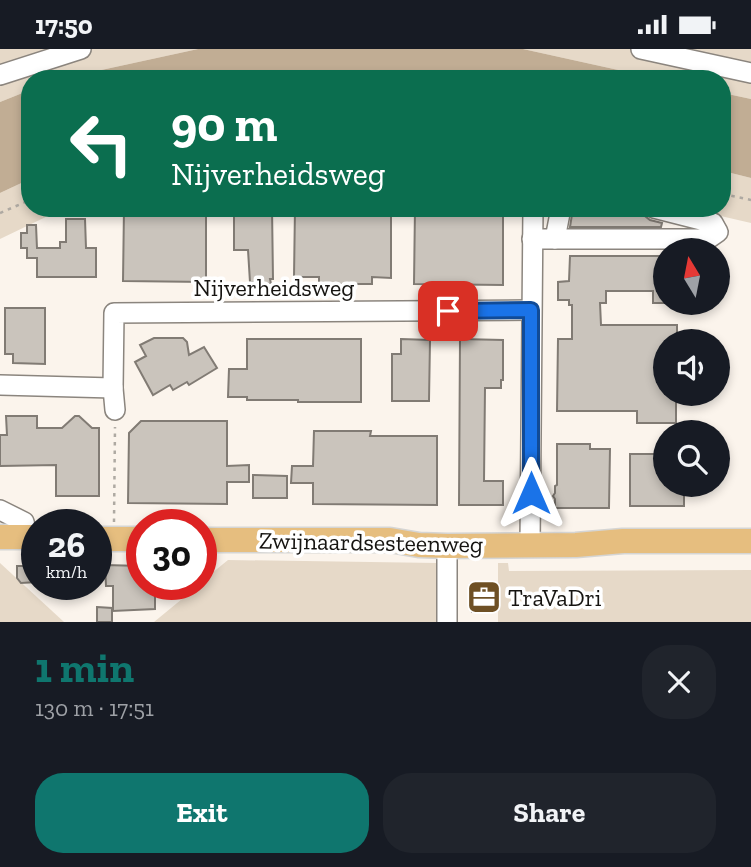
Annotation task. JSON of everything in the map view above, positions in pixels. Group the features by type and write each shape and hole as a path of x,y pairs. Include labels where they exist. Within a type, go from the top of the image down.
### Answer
{"main road":[{"name":"Zwijnaardsesteenweg","path":"217,540 390,540 447,546 576,545 623,541 751,541"}],"street":[{"path":"0,75 82,49"},
{"path":"641,49 751,73"},
{"path":"530,545 533,217"},
{"path":"555,239 559,217"},
{"path":"533,239 708,239 718,232 713,223 689,217"},
{"name":"Nijverheidsweg","path":"115,410 114,313 531,310"},
{"path":"0,385 113,388"},
{"path":"0,510 24,522 15,541"},
{"path":"447,546 447,622"}],"path":[{"path":"731,196 751,200"},
{"path":"0,213 21,204"},
{"path":"107,509 115,410"}],"shaded area":[{"path":"0,49 198,49 101,70 21,70 21,94 0,102"},
{"path":"198,49 523,49 618,70 101,70"},
{"path":"523,49 751,49 751,99 731,95 731,70 618,70"},
{"path":"21,94 21,183 0,193 0,102"},
{"path":"731,95 751,99 751,178 731,173"},
{"path":"731,173 751,178 751,223 725,217 731,217"},
{"path":"21,183 21,217 46,217 0,239 0,193"},
{"path":"228,560 437,563 436,622 154,622 181,600 217,600 217,569"},
{"path":"0,563 21,582 21,600 40,600 64,622 0,622"},
{"path":"498,563 508,563 509,571 751,570 751,622 498,622"}],"building":[{"path":"124,217 206,217 206,282 123,281"},
{"path":"234,217 272,217 271,284 250,282 248,250 234,250"},
{"path":"295,217 391,217 391,278 372,277 372,284 349,284 345,290 341,284 319,284 319,277 294,277"},
{"path":"415,217 503,217 503,285 414,284"},
{"path":"572,217 646,217 662,223 661,227 570,227"},
{"path":"66,219 85,219 86,248 96,248 96,277 37,277 37,258 27,258 27,248 21,248 21,233 27,233 27,225 36,225 37,248 60,248 60,242 66,242"},
{"path":"570,256 653,256 653,291 606,291 606,303 600,303 601,325 677,325 677,329 653,329 653,406 676,406 676,420 637,423 637,411 557,411 558,339 572,339 572,305 569,305 569,300 558,300 558,282 569,281"},
{"path":"5,308 45,308 45,364 13,363 13,354 5,354"},
{"path":"154,338 183,338 187,342 189,355 204,347 217,368 189,385 187,382 173,390 170,385 153,395 135,362 146,356 140,345"},
{"path":"247,339 361,339 361,402 298,402 228,397 229,369 247,369"},
{"path":"401,339 430,340 429,401 392,401 392,354 401,354"},
{"path":"460,339 503,340 501,388 485,388 484,481 503,481 503,505 459,505"},
{"path":"6,416 37,416 37,428 62,428 75,416 79,416 92,428 99,428 99,496 56,496 56,465 0,466 0,435 7,435"},
{"path":"141,421 227,421 227,466 249,465 249,482 227,482 227,504 128,503 129,433"},
{"path":"314,431 371,431 370,436 437,436 437,505 313,504 313,483 291,483 292,466 313,466"},
{"path":"557,444 590,444 590,449 610,449 609,508 555,508 553,496 557,485"},
{"path":"630,454 653,454 653,497 684,497 684,506 630,506"},
{"path":"253,475 287,476 287,498 253,498"},
{"path":"112,565 126,566 126,600 155,600 155,609 113,611"},
{"path":"17,566 21,566 21,583 17,578"},
{"path":"472,584 490,584 489,612 472,612"},
{"path":"97,607 112,608 112,622 97,622"}],"place":[{"name":"TraVaDri","path":"484,597"}],"route":[{"path":"448,311 531,310 531,493"}]}
